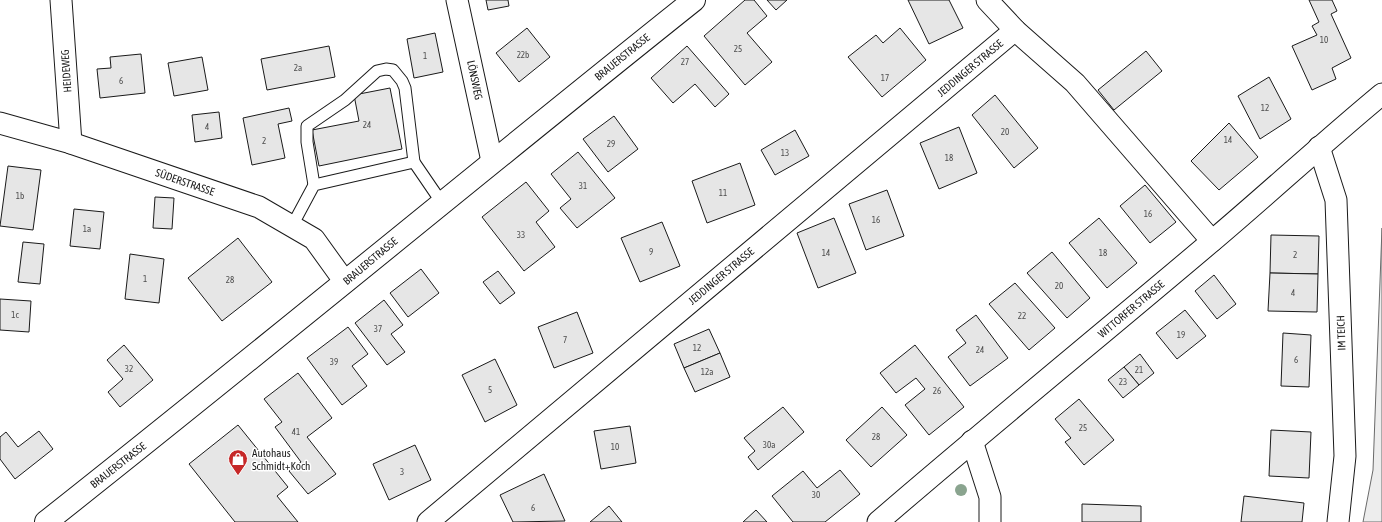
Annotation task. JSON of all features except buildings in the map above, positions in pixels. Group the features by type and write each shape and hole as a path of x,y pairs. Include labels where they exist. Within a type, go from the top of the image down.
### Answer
{"main road":[{"name":"BRAUERSTRASSE","path":"46,522 230,377 492,161 694,0"}],"street":[{"name":"HEIDEWEG","path":"61,0 71,143"},
{"name":"LÖNSWEG","path":"457,0 492,161"},
{"path":"987,0 1015,30 1075,83 1212,241"},
{"name":"JEDDINGER STRASSE","path":"428,522 1015,30"},
{"name":"WITTORFER STRASSE","path":"878,522 972,441 1212,241 1382,94"},
{"name":"SÜDERSTRASSE","path":"0,123 71,143 259,207 314,240 345,282"},
{"name":"IM TEICH","path":"1319,147 1336,200 1345,456 1338,522"},
{"path":"972,441 990,497 990,522"}],"lane":[{"path":"292,226 314,185 307,142 307,126 345,100 377,71 386,69 393,70 398,74 405,88 414,162 442,202"},
{"path":"314,185 414,162"}],"shaded area":[{"path":"1382,228 1382,522 1363,522 1373,470"}],"place":[{"name":"Autohaus Schmidt+Koch","path":"238,476"}]}
